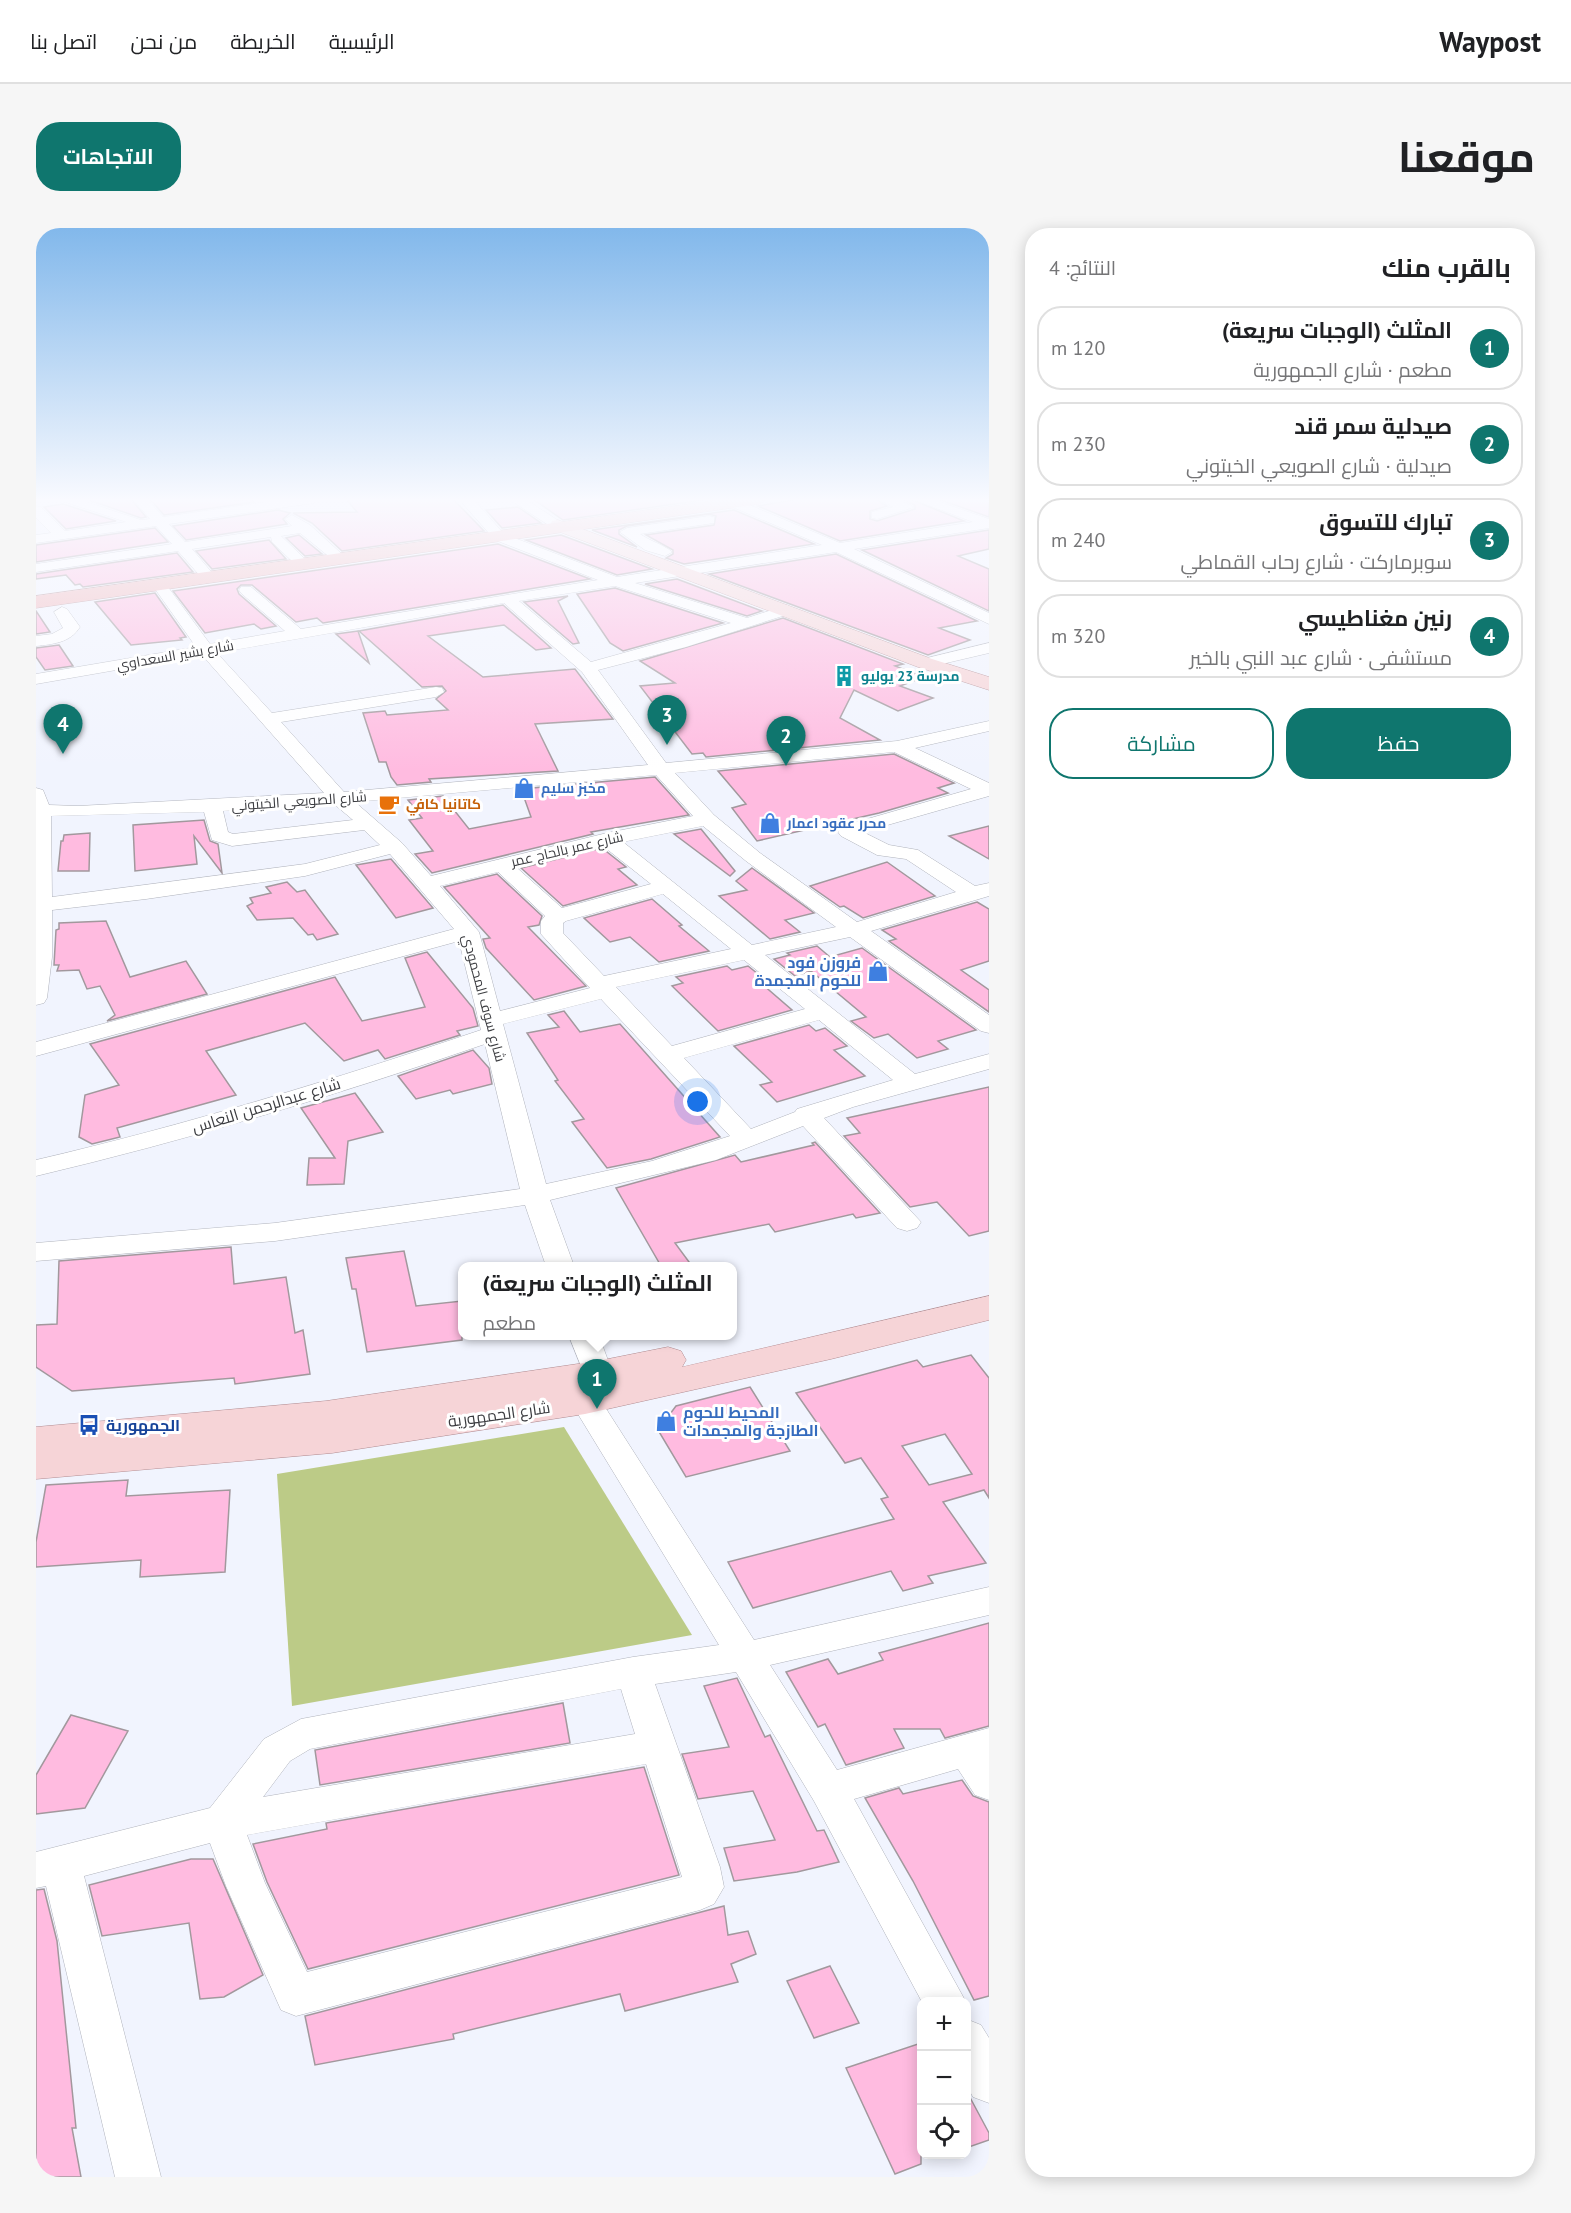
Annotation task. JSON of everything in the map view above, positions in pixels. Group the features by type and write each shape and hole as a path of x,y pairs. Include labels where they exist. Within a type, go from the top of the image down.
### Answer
{"highway":[{"path":"36,597 88,590"},
{"path":"36,602 129,590"}],"main road":[{"path":"731,590 989,689"},
{"path":"933,666 989,684"},
{"name":"شارع الجمهورية","path":"36,1441 591,1388 824,1327 989,1287"},
{"name":"شارع الجمهورية","path":"36,1465 332,1439 591,1388 831,1347 989,1308"}],"street":[{"name":"شارع سوف المحمودي","path":"163,590 206,650 339,798 395,847 468,932 536,1195 559,1262"},
{"path":"246,590 298,634"},
{"name":"شارع بشير السعداوي","path":"36,680 563,590"},
{"path":"643,590 747,623"},
{"path":"927,590 989,619"},
{"path":"507,598 588,668 660,768 707,819 753,857 989,1026"},
{"path":"588,668 787,610"},
{"path":"36,641 64,635 71,631 72,627 62,612"},
{"path":"933,666 989,648"},
{"path":"268,719 436,692"},
{"name":"شارع الصويعي الخيتوني","path":"38,805 78,812 212,807 339,798 897,746 989,726"},
{"path":"897,746 987,790"},
{"path":"987,790 989,810"},
{"path":"981,891 911,854 884,851 848,832 987,790"},
{"path":"36,998 39,957 38,805"},
{"path":"212,807 219,836 232,840 369,824"},
{"name":"شارع عمر بالحاج عمر","path":"427,883 607,839 707,819"},
{"path":"607,839 910,1082"},
{"path":"39,905 304,870 395,847"},
{"path":"502,865 558,916"},
{"path":"665,887 558,916 552,921 552,934 670,1054 747,1140"},
{"name":"شارع عبدالرحمن النعاس","path":"36,1168 142,1143 391,1068 492,1026 602,987 745,951 856,929 981,891"},
{"path":"36,1049 468,932"},
{"path":"670,1054 822,1012"},
{"path":"36,1252 275,1232 536,1195 657,1168 747,1140 806,1114 910,1082 989,1061"},
{"path":"806,1114 907,1222"},
{"path":"585,1340 591,1388 746,1656 828,1789 943,1997"},
{"path":"222,1822 277,1750 301,1736 633,1672 746,1656 989,1601"},
{"path":"222,1822 246,1886 296,1995 700,1891 704,1887 700,1867 633,1672"},
{"path":"138,2177 49,1867 222,1822 658,1746"},
{"path":"828,1789 977,1747 989,1783"},
{"path":"971,2049 989,2081"}],"green space":[{"path":"564,1427 692,1635 292,1706 277,1474"}],"building":[{"path":"237,590 239,594 276,626 261,629 254,624 205,633 173,591"},
{"path":"258,590 524,590 323,623 317,618 296,622"},
{"path":"621,590 723,623 623,651 610,643 577,594"},
{"path":"664,590 706,590 762,611 747,616"},
{"path":"752,590 912,590 977,621 939,628 970,640 928,655"},
{"path":"945,590 989,590 989,611"},
{"path":"155,593 186,637 180,638 182,640 131,645 95,602"},
{"path":"568,596 558,601 579,643 573,644 524,602"},
{"path":"503,605 551,648 536,650 504,625 428,636 483,677 575,669 613,719 535,724 558,771 429,779 431,782 397,785 391,777 386,762 379,762 363,713 385,711 387,715 448,710 436,699 446,691 442,686 422,687 359,631"},
{"path":"36,611 50,632 36,634"},
{"path":"783,618 903,664 895,666 924,677 900,686 933,698 898,711 854,690 840,718 880,740 706,757 703,753 692,754 640,686 675,683 640,661"},
{"path":"358,631 369,663 336,634"},
{"path":"59,645 73,666 45,670 36,657 36,648"},
{"path":"894,754 954,783 938,788 948,793 879,813 757,841 732,808 746,804 718,771"},
{"path":"655,777 689,815 591,832 593,834 432,873 415,854 433,851 409,820 422,818 408,800 443,796 469,829 531,817 521,789"},
{"path":"204,820 210,841 218,844 222,873 194,836 197,864 135,871 133,825"},
{"path":"989,826 989,859 949,836"},
{"path":"701,829 735,871 730,876 674,834"},
{"path":"90,833 89,871 58,871 61,841 64,835"},
{"path":"602,848 626,867 618,869 637,885 563,906 521,868"},
{"path":"391,859 433,908 396,918 356,865"},
{"path":"887,862 935,896 863,918 844,906 840,907 810,886"},
{"path":"752,868 814,913 785,920 800,932 770,939 719,896 747,890 736,881"},
{"path":"497,874 542,916 539,925 528,927 586,986 534,1000 486,948 483,939 490,938 444,887"},
{"path":"287,882 297,892 305,890 338,934 317,940 313,934 308,935 293,918 257,920 247,906 253,903 250,898 271,893 266,887"},
{"path":"652,899 709,951 659,962 630,937 610,942 584,918"},
{"path":"977,902 989,909 989,961 961,970 989,990 989,1012 889,941 896,939 882,930"},
{"path":"106,921 130,977 186,961 207,994 107,1021 115,1015 100,986 87,989 79,970 57,971 59,965 54,965 56,930 59,929 59,923"},
{"path":"817,946 830,957 862,948 976,1030 938,1041 948,1049 917,1058 888,1034 874,1038 851,1021 866,1017 811,971 795,976 774,959 790,955 787,953"},
{"path":"427,952 473,1008 478,1026 457,1031 460,1035 385,1059 378,1050 344,1061 305,1023 206,1051 236,1095 117,1128 120,1137 92,1144 79,1137 85,1095 119,1085 90,1044 335,977 362,1021 425,1007 405,958"},
{"path":"727,966 732,970 748,966 768,982 762,984 792,1010 718,1031 672,986 683,983 676,977"},
{"path":"564,1011 580,1032 620,1024 720,1137 651,1159 607,1168 572,1122 584,1119 555,1081 558,1080 527,1033 559,1027 548,1015"},
{"path":"809,1025 816,1031 825,1028 847,1046 834,1050 865,1076 777,1102 760,1085 772,1082 734,1046"},
{"path":"473,1050 489,1068 492,1084 453,1094 450,1090 416,1099 398,1076"},
{"path":"989,1087 989,1231 969,1236 937,1202 910,1207 844,1136 860,1133 847,1118"},
{"path":"355,1093 383,1132 348,1141 344,1184 307,1185 309,1158 335,1158 301,1108"},
{"path":"815,1142 880,1213 856,1218 853,1214 775,1232 769,1224 675,1243 689,1262 659,1262 616,1188 735,1155 741,1162 814,1145 812,1143"},
{"path":"231,1247 234,1284 286,1277 295,1333 303,1330 310,1374 235,1384 234,1378 72,1391 36,1367 36,1325 57,1324 59,1261"},
{"path":"404,1251 416,1306 458,1301 458,1340 462,1340 367,1352 356,1289 352,1289 346,1258"},
{"path":"971,1355 989,1378 989,1498 984,1490 943,1502 986,1563 928,1576 933,1583 903,1591 891,1571 753,1608 728,1562 894,1519 881,1499 888,1497 861,1458 845,1463 796,1393 917,1360 923,1367","holes":["945,1434 972,1474 929,1485 902,1446"]},
{"path":"750,1387 790,1451 686,1477 658,1430 676,1406"},
{"path":"128,1480 126,1496 230,1490 225,1572 140,1577 141,1560 36,1567 36,1542 46,1485"},
{"path":"989,1623 989,1726 945,1738 940,1729 894,1729 904,1748 846,1765 825,1724 818,1727 786,1672 828,1659 838,1674 883,1660 879,1653"},
{"path":"737,1678 765,1737 770,1735 817,1831 824,1830 839,1862 797,1872 734,1881 724,1848 775,1840 753,1791 698,1799 682,1754 729,1747 704,1686"},
{"path":"563,1703 570,1743 320,1785 315,1750"},
{"path":"71,1715 128,1731 85,1808 36,1814 36,1775"},
{"path":"644,1767 679,1875 308,1969 267,1882 253,1844 327,1829 326,1823"},
{"path":"962,1780 973,1796 989,1802 989,1996 974,2000 913,1881 865,1798 899,1788 903,1794"},
{"path":"191,1859 213,1859 263,1975 224,1997 200,1999 189,1923 102,1936 89,1885"},
{"path":"44,1889 57,1941 76,2128 72,2128 81,2177 36,2177 36,1890"},
{"path":"724,1906 728,1935 748,1931 756,1954 731,1964 738,1982 625,2011 620,1994 453,2034 454,2039 315,2065 305,2016"},
{"path":"830,1966 859,2023 814,2038 787,1981"},
{"path":"917,2044 917,2159 921,2159 921,2164 895,2174 846,2068"},
{"path":"971,2099 989,2133 989,2140 971,2146"}],"place":[{"name":"مدرسة 23 يوليو","path":"844,676"},
{"name":"تبارك للتسوق","path":"667,745"},
{"name":"رنين مغناطيسي","path":"63,754"},
{"name":"صيدلية سمر قند","path":"786,766"},
{"name":"مخبز سليم","path":"524,788"},
{"name":"كاتانيا كافي","path":"389,804"},
{"name":"محرر عقود اعمار","path":"770,823"},
{"name":"فروزن فود للحوم المجمدة","path":"878,971"},
{"name":"المثلث (الوجبات سريعة)","path":"597,1409"},
{"name":"المحيط للحوم الطازجة والمجمدات","path":"666,1421"},
{"name":"الجمهورية","path":"89,1425"}]}
